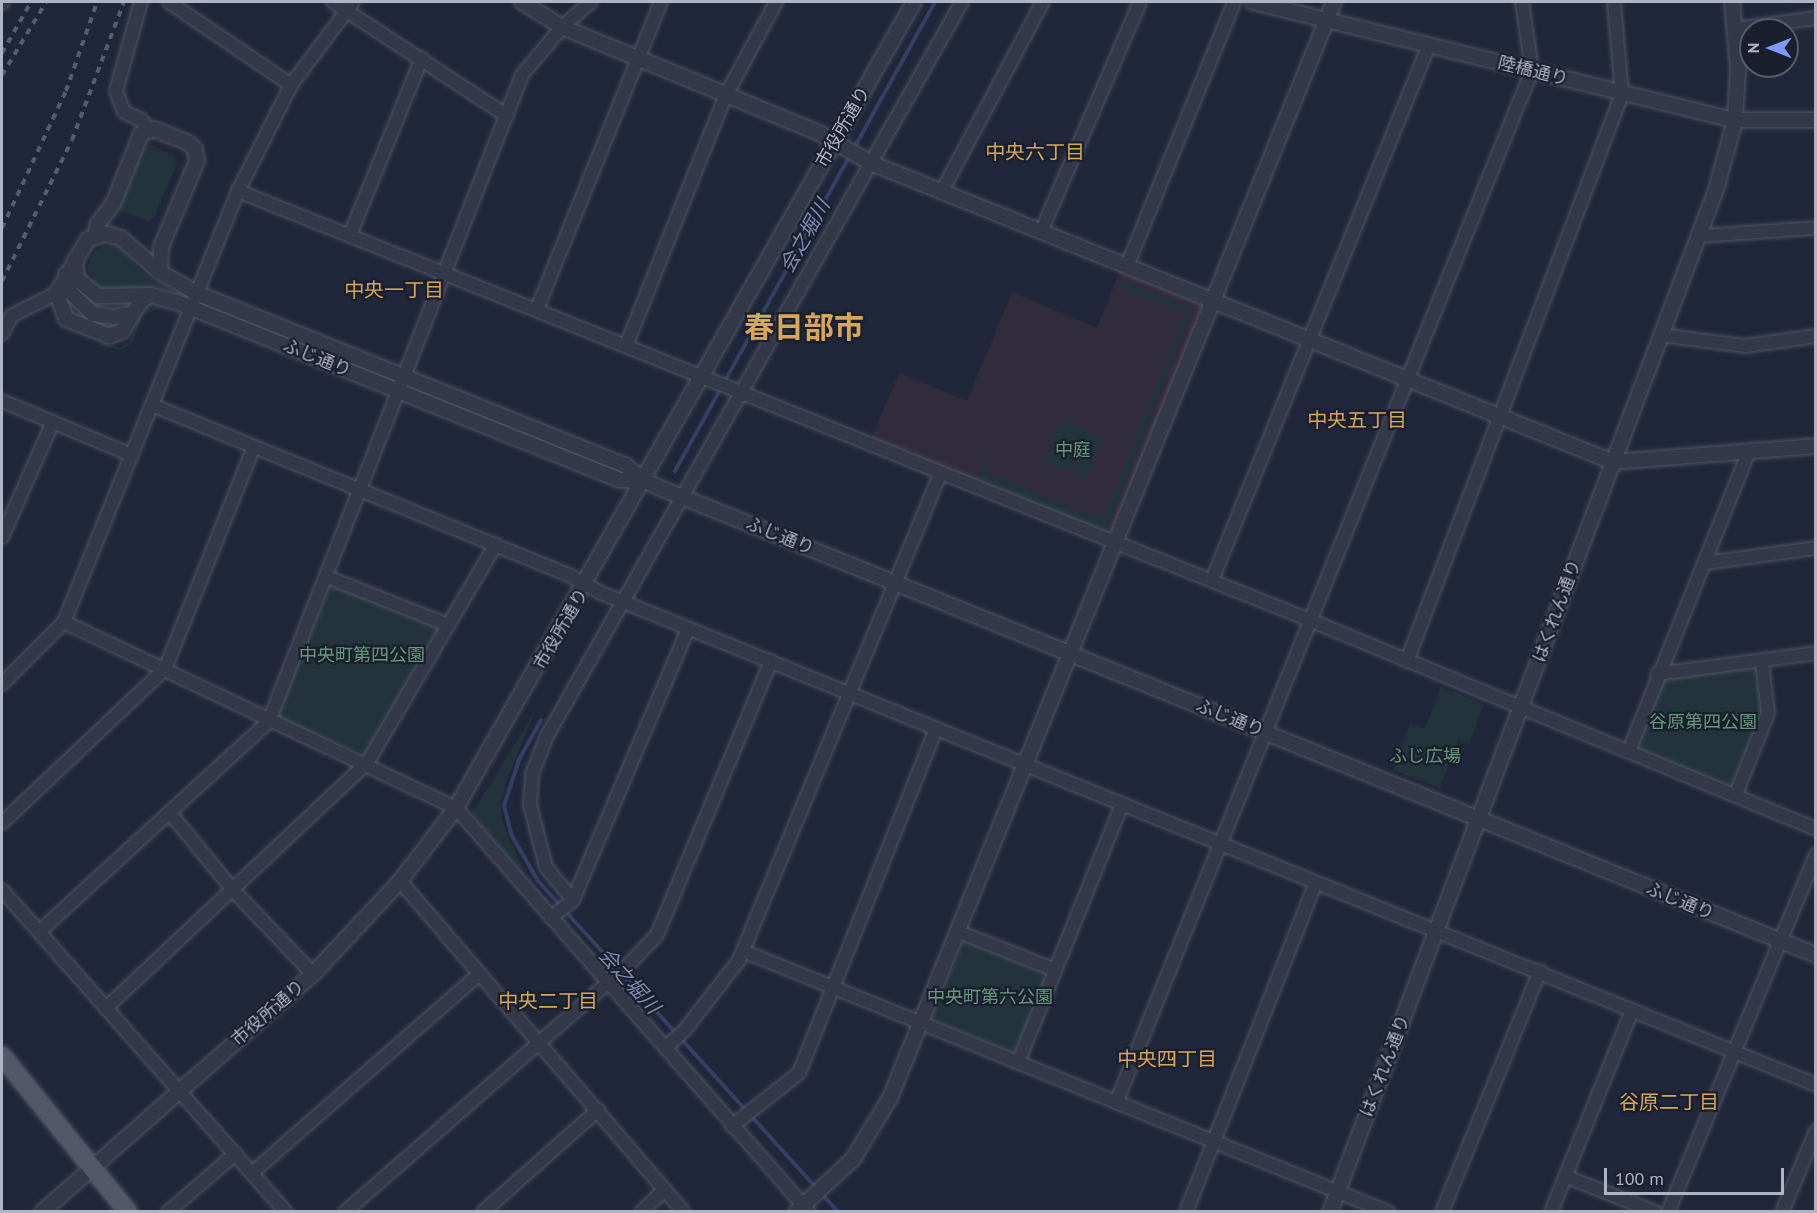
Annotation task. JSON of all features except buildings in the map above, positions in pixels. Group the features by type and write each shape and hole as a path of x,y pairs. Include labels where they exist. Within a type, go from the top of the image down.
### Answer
{"main road":[{"path":"2,1056 128,1212"}],"street":[{"path":"141,2 116,91 124,112 141,120 148,129 188,143 195,149 197,161 161,247 160,272"},
{"path":"169,2 291,86"},
{"path":"333,2 350,6 507,116"},
{"path":"522,2 562,27 840,144 867,161 1612,462 1815,446"},
{"path":"39,932 268,721 406,377 522,75 562,27 591,2"},
{"path":"537,309 661,2"},
{"path":"626,346 726,95 776,2"},
{"name":"市役所通り","path":"42,1212 313,974 400,881 456,808 586,585 649,483 840,144 914,2"},
{"path":"571,902 546,867 530,805 532,774 547,736 618,600 677,494 867,161 962,2"},
{"path":"942,191 1043,2"},
{"path":"1041,232 1140,2"},
{"path":"1127,266 1234,2"},
{"name":"陸橋通り","path":"1253,2 1736,120 1815,120"},
{"path":"64,622 165,669 268,721 367,763 456,808 735,1123 805,1207 853,1159 877,1125 959,932 1113,542 1334,2"},
{"path":"1116,1103 1532,70 1522,2"},
{"path":"1407,661 1502,418 1622,94 1614,2"},
{"name":"はくれん通り","path":"1330,1212 1699,236 1736,120 1736,29 1732,2"},
{"path":"2,684 64,622 238,191 291,86 350,6"},
{"path":"1736,29 1815,18"},
{"path":"1212,580 1429,45"},
{"path":"350,235 423,58"},
{"path":"2,334 11,316 57,293 83,244 96,235 97,225 113,204 141,134 148,129"},
{"path":"238,191 1212,580 1737,794 1815,829"},
{"path":"1699,236 1815,228"},
{"name":"ふじ通り","path":"96,235 121,238 160,272 198,293 625,465 649,483 1815,955"},
{"name":"ふじ通り","path":"75,259 77,279 89,292 108,297 150,295 192,308 619,480 649,483"},
{"path":"66,274 70,292 93,314 115,317 133,313"},
{"path":"57,293 66,319 109,336 122,332 133,313 150,295"},
{"path":"1661,335 1745,346 1815,336"},
{"path":"2,401 132,455"},
{"path":"152,405 496,544 618,600 1221,843 1315,884 1540,971 1815,1085"},
{"path":"2,537 53,423"},
{"path":"2,823 165,669 254,447"},
{"path":"1629,751 1657,674 1706,563 1748,453"},
{"path":"667,1046 684,1031 742,951 941,472"},
{"path":"106,1008 367,763 496,544"},
{"path":"1706,563 1815,548"},
{"path":"327,577 448,625"},
{"path":"553,917 571,902 688,628"},
{"path":"1657,674 1815,653"},
{"path":"345,1212 627,965 657,935 771,661"},
{"path":"1737,794 1768,713 1762,661"},
{"path":"735,1123 799,1073 936,729"},
{"path":"1018,1063 1122,804"},
{"path":"170,813 233,890 313,974"},
{"path":"1668,1212 1815,854"},
{"path":"400,881 684,1212"},
{"path":"1186,1212 1315,884"},
{"path":"2,890 286,1212"},
{"path":"959,932 1055,970"},
{"path":"742,951 1388,1212"},
{"path":"1443,1212 1540,971"},
{"path":"252,1173 479,974"},
{"path":"1551,1212 1632,1010"},
{"path":"483,1212 598,1110"},
{"path":"1782,1212 1815,1131"},
{"path":"168,1212 235,1154"},
{"path":"1565,1176 1655,1212"},
{"path":"640,1212 665,1190"}],"shaded area":[{"path":"1120,271 1205,306 1110,536 872,437 899,373 967,401 1012,292 1097,328"}],"green space":[{"path":"151,145 173,155 177,163 154,218 148,221 122,211 120,205 144,147"},
{"path":"103,246 120,247 140,270 172,290 134,287 107,290 96,286 87,268 94,252"},
{"path":"1124,281 1192,309 1105,532 979,480 979,467 988,460 986,472 1103,520 1185,313 1121,288"},
{"path":"160,305 167,306 143,315 133,342 125,348 118,350 99,345 100,342 120,348 130,341 141,312"},
{"path":"211,305 392,378 210,309"},
{"path":"415,387 622,472 414,390"},
{"name":"中庭","path":"1061,420 1104,437 1087,479 1044,462"},
{"name":"中央町第四公園","path":"332,582 444,627 366,754 275,718"},
{"name":"谷原第四公園","path":"1758,664 1762,713 1733,788 1635,748 1659,678"},
{"name":"ふじ広場","path":"1441,687 1484,704 1469,744 1458,740 1440,788 1393,770 1410,724 1425,729"},
{"path":"535,711 505,784 501,804 502,821 526,877 472,814"},
{"name":"中央町第六公園","path":"964,940 1047,975 1014,1053 931,1018"}],"waterway":[{"name":"会之堀川","path":"675,471 935,2"},
{"name":"会之堀川","path":"541,720 519,760 504,805 511,834 538,881 838,1212"}],"railway":[{"path":"2,53 31,2"},
{"path":"2,75 46,2"},
{"path":"2,228 66,91 97,2"},
{"path":"2,281 72,140 124,2"}],"district":[{"name":"中央六丁目","path":"1035,152"},
{"name":"中央一丁目","path":"394,290"},
{"name":"春日部市","path":"804,327"},
{"name":"中央五丁目","path":"1357,420"},
{"name":"中央二丁目","path":"548,1001"},
{"name":"中央四丁目","path":"1167,1059"},
{"name":"谷原二丁目","path":"1669,1102"}]}
